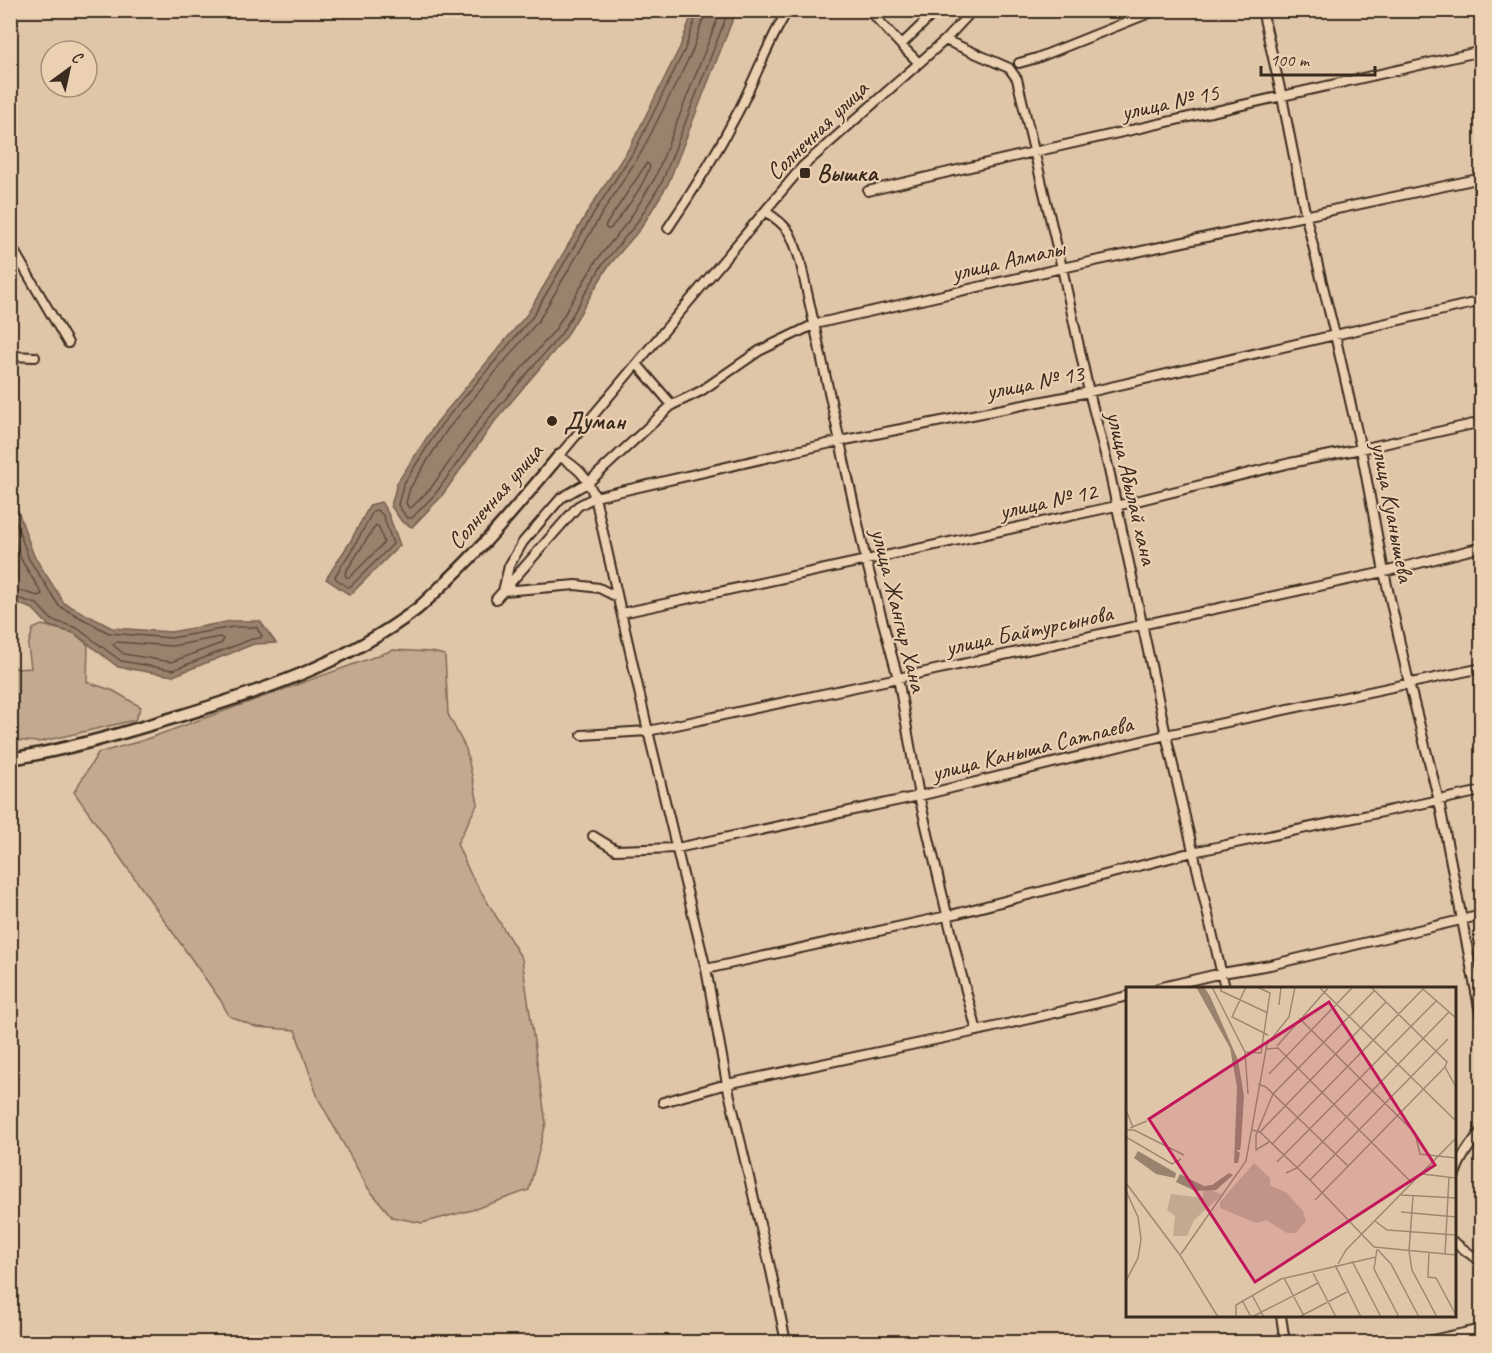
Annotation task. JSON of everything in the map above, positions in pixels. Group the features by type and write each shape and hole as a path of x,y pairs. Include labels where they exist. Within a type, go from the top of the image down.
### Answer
{"street":[{"path":"668,228 705,174 788,10"},
{"path":"869,10 919,63"},
{"path":"901,45 937,10"},
{"name":"Солнечная улица","path":"10,759 52,752 261,690 306,672 361,644 418,608 479,550 801,168 945,40 973,10"},
{"path":"1019,63 1157,10"},
{"name":"улица Куанышева","path":"1262,10 1306,217 1361,449 1384,572 1439,801 1482,1023"},
{"name":"улица Абылай хана","path":"945,40 1009,68 1017,79 1109,470 1166,735 1225,987"},
{"name":"улица № 15","path":"868,191 1482,51"},
{"name":"улица Алмалы","path":"503,591 509,566 523,542 561,498 589,483 672,405 701,392 759,351 814,324 1482,178"},
{"name":"улица Жангир Хана","path":"765,211 784,224 792,235 800,260 866,560 898,678 919,796 977,1031"},
{"path":"10,244 68,343"},
{"name":"улица № 13","path":"595,497 840,441 1089,392 1482,301"},
{"path":"10,356 35,357"},
{"path":"636,364 672,405"},
{"name":"улица № 12","path":"622,613 1116,506 1290,463 1482,422"},
{"path":"559,456 579,470 589,483 595,497 648,731 706,969 727,1084 786,1342"},
{"path":"496,599 578,506 595,497"},
{"name":"улица Байтурсынова","path":"582,735 648,731 1384,572 1482,547"},
{"path":"503,591 576,585 599,588 617,597"},
{"name":"улица Каныша Сатпаева","path":"593,836 616,850 677,848 919,796 1166,735 1482,668"},
{"path":"706,969 947,916 1193,852 1482,791"},
{"path":"1162,987 1270,965 1482,915"},
{"path":"663,1102 727,1084 977,1031 1126,996"},
{"path":"1456,1174 1464,1154 1482,1130"},
{"path":"1456,1243 1482,1263"},
{"path":"1281,1317 1285,1342"},
{"path":"1423,1342 1482,1329"}],"shaded area":[{"path":"42,625 74,633 88,645 87,682 114,691 141,707 135,720 39,742 11,740 10,662 17,669 31,668 28,646 33,629"},
{"path":"393,650 445,655 448,714 466,749 478,803 457,844 471,875 522,959 546,1123 529,1190 472,1210 422,1223 392,1217 368,1188 318,1098 295,1030 256,1027 229,1016 221,1001 74,792 98,753 141,741"}],"water":[{"path":"693,11 736,11 668,184 641,228 607,268 566,337 495,421 441,497 412,527 402,522 391,506 397,483 437,422 528,313 590,208 631,145 680,47"},
{"path":"11,494 34,556 64,603 112,628 171,632 232,621 260,621 276,643 254,644 173,676 118,667 74,633 49,626 33,609 11,601"},
{"path":"381,502 388,513 400,545 350,595 326,579 370,505"}],"place":[{"name":"Вышка","path":"805,173"},
{"name":"Думан","path":"552,421"}]}
